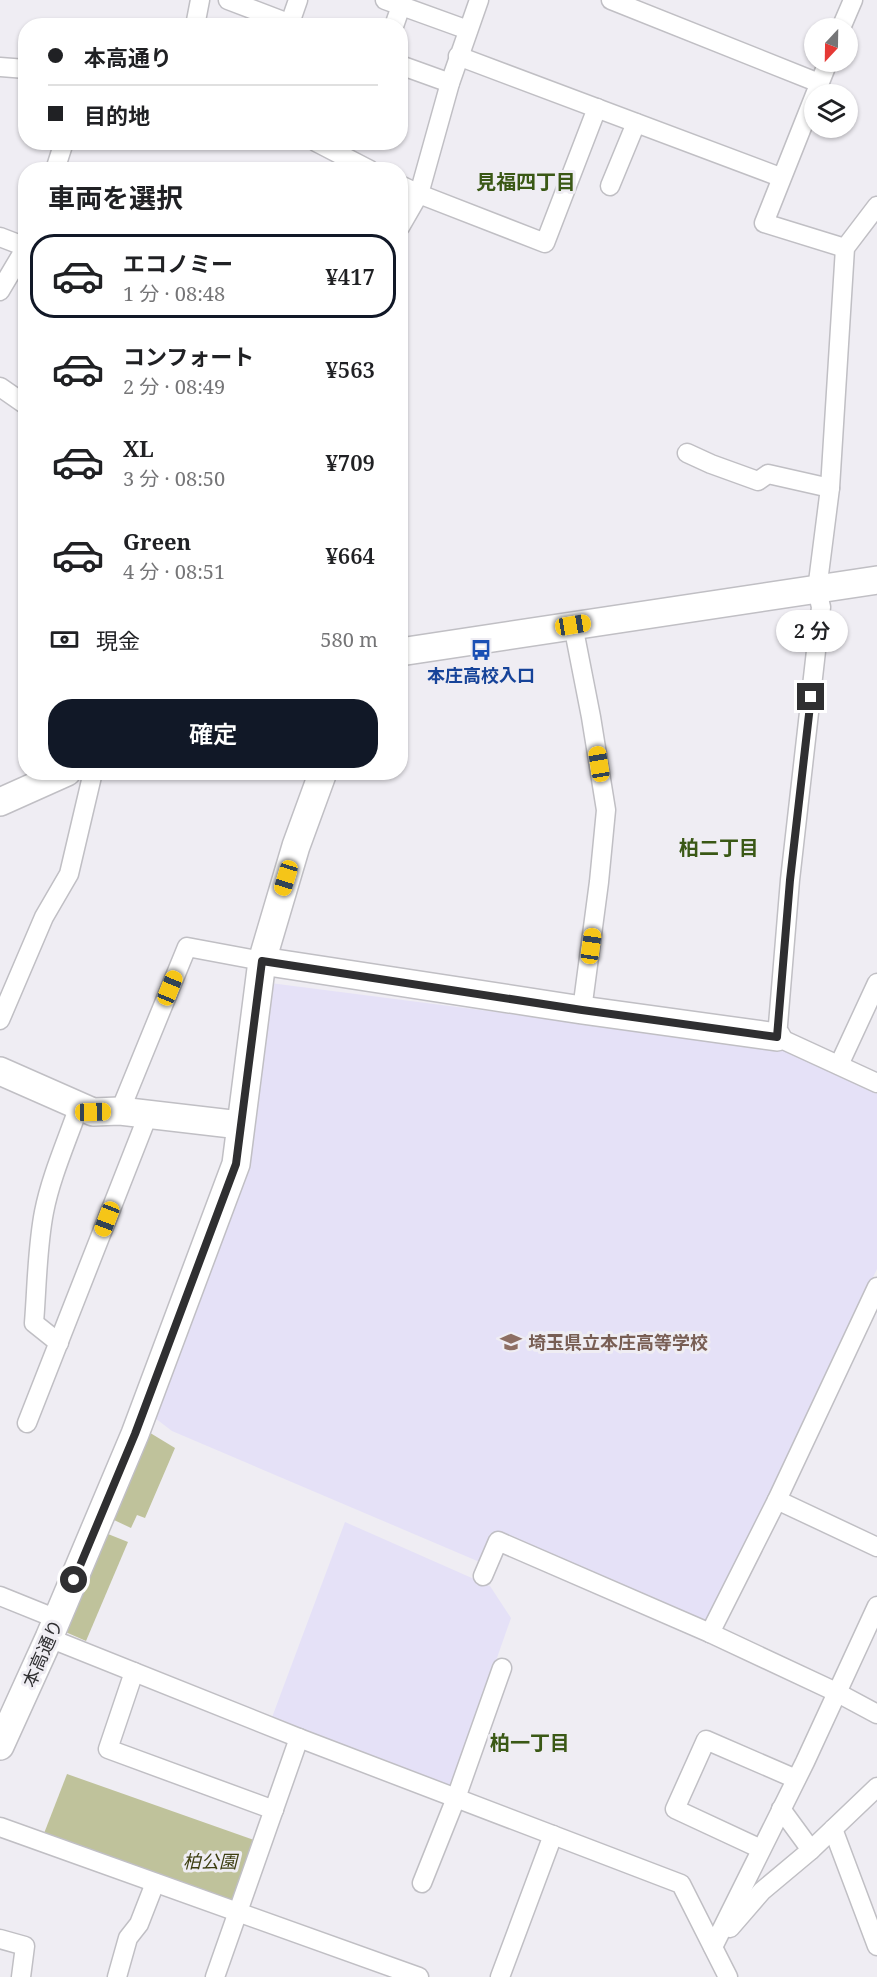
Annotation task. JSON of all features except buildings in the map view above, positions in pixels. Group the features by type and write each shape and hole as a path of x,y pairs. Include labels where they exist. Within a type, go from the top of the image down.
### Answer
{"street":[{"path":"197,18 200,0"},
{"path":"228,0 277,18"},
{"path":"294,18 298,0"},
{"path":"408,212 418,194 458,56 479,0"},
{"path":"611,0 819,83"},
{"path":"394,18 393,3 468,30"},
{"path":"843,18 845,3"},
{"path":"458,56 780,177"},
{"path":"0,67 18,68"},
{"path":"408,68 450,83"},
{"path":"824,72 780,177 764,223 845,248"},
{"path":"408,189 545,243 597,108"},
{"path":"610,186 636,123"},
{"path":"331,150 355,162"},
{"path":"777,1037 790,880 821,607 816,590 830,488 845,248 877,206"},
{"path":"0,237 18,244"},
{"path":"0,291 18,261"},
{"path":"0,387 18,399"},
{"path":"687,453 758,481 768,474 830,488"},
{"path":"408,651 877,580"},
{"path":"573,625 606,810 582,1010"},
{"path":"0,802 49,780"},
{"path":"0,1020 44,917 69,874 91,780"},
{"name":"本高通り","path":"0,1746 135,1434 236,1164 262,961 296,846 320,780"},
{"path":"120,1112 187,947 262,961 582,1010 777,1037 877,1083"},
{"path":"839,1065 877,983"},
{"path":"0,1071 93,1112 120,1112 240,1125"},
{"path":"59,1343 34,1323 39,1251 44,1211 79,1106"},
{"path":"27,1424 148,1115"},
{"path":"710,1634 777,1500 877,1287"},
{"path":"777,1500 877,1547"},
{"path":"483,1576 498,1541 710,1634 836,1692 877,1714"},
{"path":"0,1596 134,1672 299,1738 681,1884 728,1977"},
{"path":"712,1947 796,1779 877,1606"},
{"path":"422,1883 456,1798 502,1668"},
{"path":"134,1672 108,1749 274,1810"},
{"path":"215,1977 299,1738"},
{"path":"761,1849 675,1809 706,1740 796,1779"},
{"path":"712,1947 762,1891 811,1850 877,1787"},
{"path":"781,1809 811,1850"},
{"path":"0,1827 420,1977"},
{"path":"832,1829 877,1946"},
{"path":"500,1977 553,1835"},
{"path":"117,1977 128,1938 139,1924 155,1882"},
{"path":"0,1939 25,1946 21,1977"}],"shaded area":[{"name":"埼玉県立本庄高等学校","path":"270,983 778,1048 877,1094 877,1269 709,1622 704,1624 494,1535 482,1563 172,1431 151,1415 246,1165"},
{"path":"345,1522 490,1586 511,1618 451,1789 271,1720"}],"green space":[{"path":"147,1431 175,1448 145,1518 137,1515 131,1528 114,1520 111,1516"},
{"path":"103,1532 128,1542 86,1641 61,1630"},
{"name":"柏公園","path":"67,1774 254,1840 234,1898 226,1902 43,1836"}],"place":[{"name":"本庄高校入口","path":"481,650"},
{"name":"埼玉県立本庄高等学校","path":"511,1342"}],"district":[{"name":"見福四丁目","path":"526,181"},
{"name":"柏二丁目","path":"719,847"},
{"name":"柏一丁目","path":"530,1742"}],"route":[{"path":"74,1580 135,1434 236,1164 262,961 777,1037 790,880 811,697"}]}
